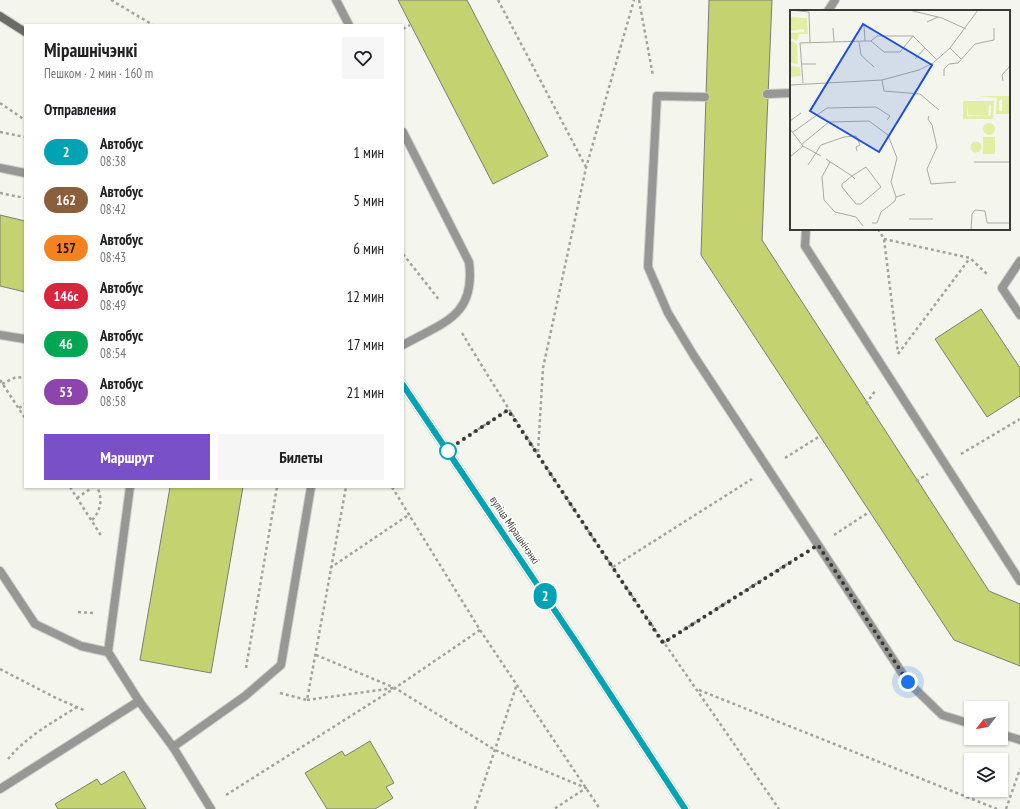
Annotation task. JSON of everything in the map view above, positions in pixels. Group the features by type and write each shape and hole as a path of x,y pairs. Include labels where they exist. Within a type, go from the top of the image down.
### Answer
{"main road":[{"path":"0,16 24,31"},
{"name":"вуліца Мірашнічэнкі","path":"404,386 685,809"}],"lane":[{"path":"336,0 348,24"},
{"path":"829,10 835,0"},
{"path":"767,94 790,93"},
{"path":"705,97 657,96 648,267 668,313 908,682 942,715 964,722"},
{"path":"404,134 469,262 471,280 467,300 452,318 404,344"},
{"path":"0,168 24,173"},
{"path":"806,230 806,246 1020,581"},
{"path":"1020,261 1002,288 1020,315"},
{"path":"0,335 24,339"},
{"path":"130,488 108,652 139,701 173,747 210,807"},
{"path":"173,747 245,696 281,665 311,488"},
{"path":"0,571 35,624 81,646 108,652"},
{"path":"0,789 139,701"},
{"path":"1008,736 1020,740"}],"path":[{"path":"111,0 151,24"},
{"path":"498,0 586,168"},
{"path":"538,453 543,368 586,168 634,0"},
{"path":"639,0 657,96"},
{"path":"404,28 410,25"},
{"path":"0,103 24,119"},
{"path":"0,132 24,137"},
{"path":"0,193 24,198"},
{"path":"879,230 884,239 898,355"},
{"path":"884,239 970,258 1002,288"},
{"path":"866,404 898,355 970,258"},
{"path":"485,371 508,410 663,643 779,809"},
{"path":"2,384 16,377 24,378"},
{"path":"0,380 24,416"},
{"path":"19,408 24,405"},
{"path":"447,450 508,410"},
{"path":"916,481 1020,419"},
{"path":"613,567 820,436"},
{"path":"71,488 107,543"},
{"path":"77,498 92,488"},
{"path":"92,520 96,516 100,507 100,494 97,488"},
{"path":"245,673 277,488"},
{"path":"307,700 346,488"},
{"path":"393,488 480,630 600,809"},
{"path":"663,643 869,512"},
{"path":"330,568 410,514"},
{"path":"78,612 96,613"},
{"path":"210,807 395,688 480,630"},
{"path":"316,655 395,688 495,750 586,788"},
{"path":"0,669 56,698 108,720"},
{"path":"475,809 517,684"},
{"path":"280,693 307,700 395,688"},
{"path":"697,690 998,809"},
{"path":"7,761 15,750 33,736 78,707"},
{"path":"1006,809 1020,769"},
{"path":"554,809 586,788"}],"building":[{"path":"398,0 467,0 548,156 493,184"},
{"path":"709,0 772,0 762,240 989,591 1020,604 1020,666 954,640 701,255"},
{"path":"0,215 24,221 24,292 0,286"},
{"path":"981,309 1020,368 1020,396 987,417 935,339"},
{"path":"170,488 243,488 211,673 140,660"},
{"path":"370,741 394,783 386,787 393,798 375,809 327,809 305,773 342,751 345,756"},
{"path":"124,771 146,809 58,809 55,804 97,779 101,785"}],"bus line":[{"name":"2","path":"404,386 578,645 685,809"}],"route":[{"path":"448,451 447,450 508,410 663,643 818,545 908,682"}]}
